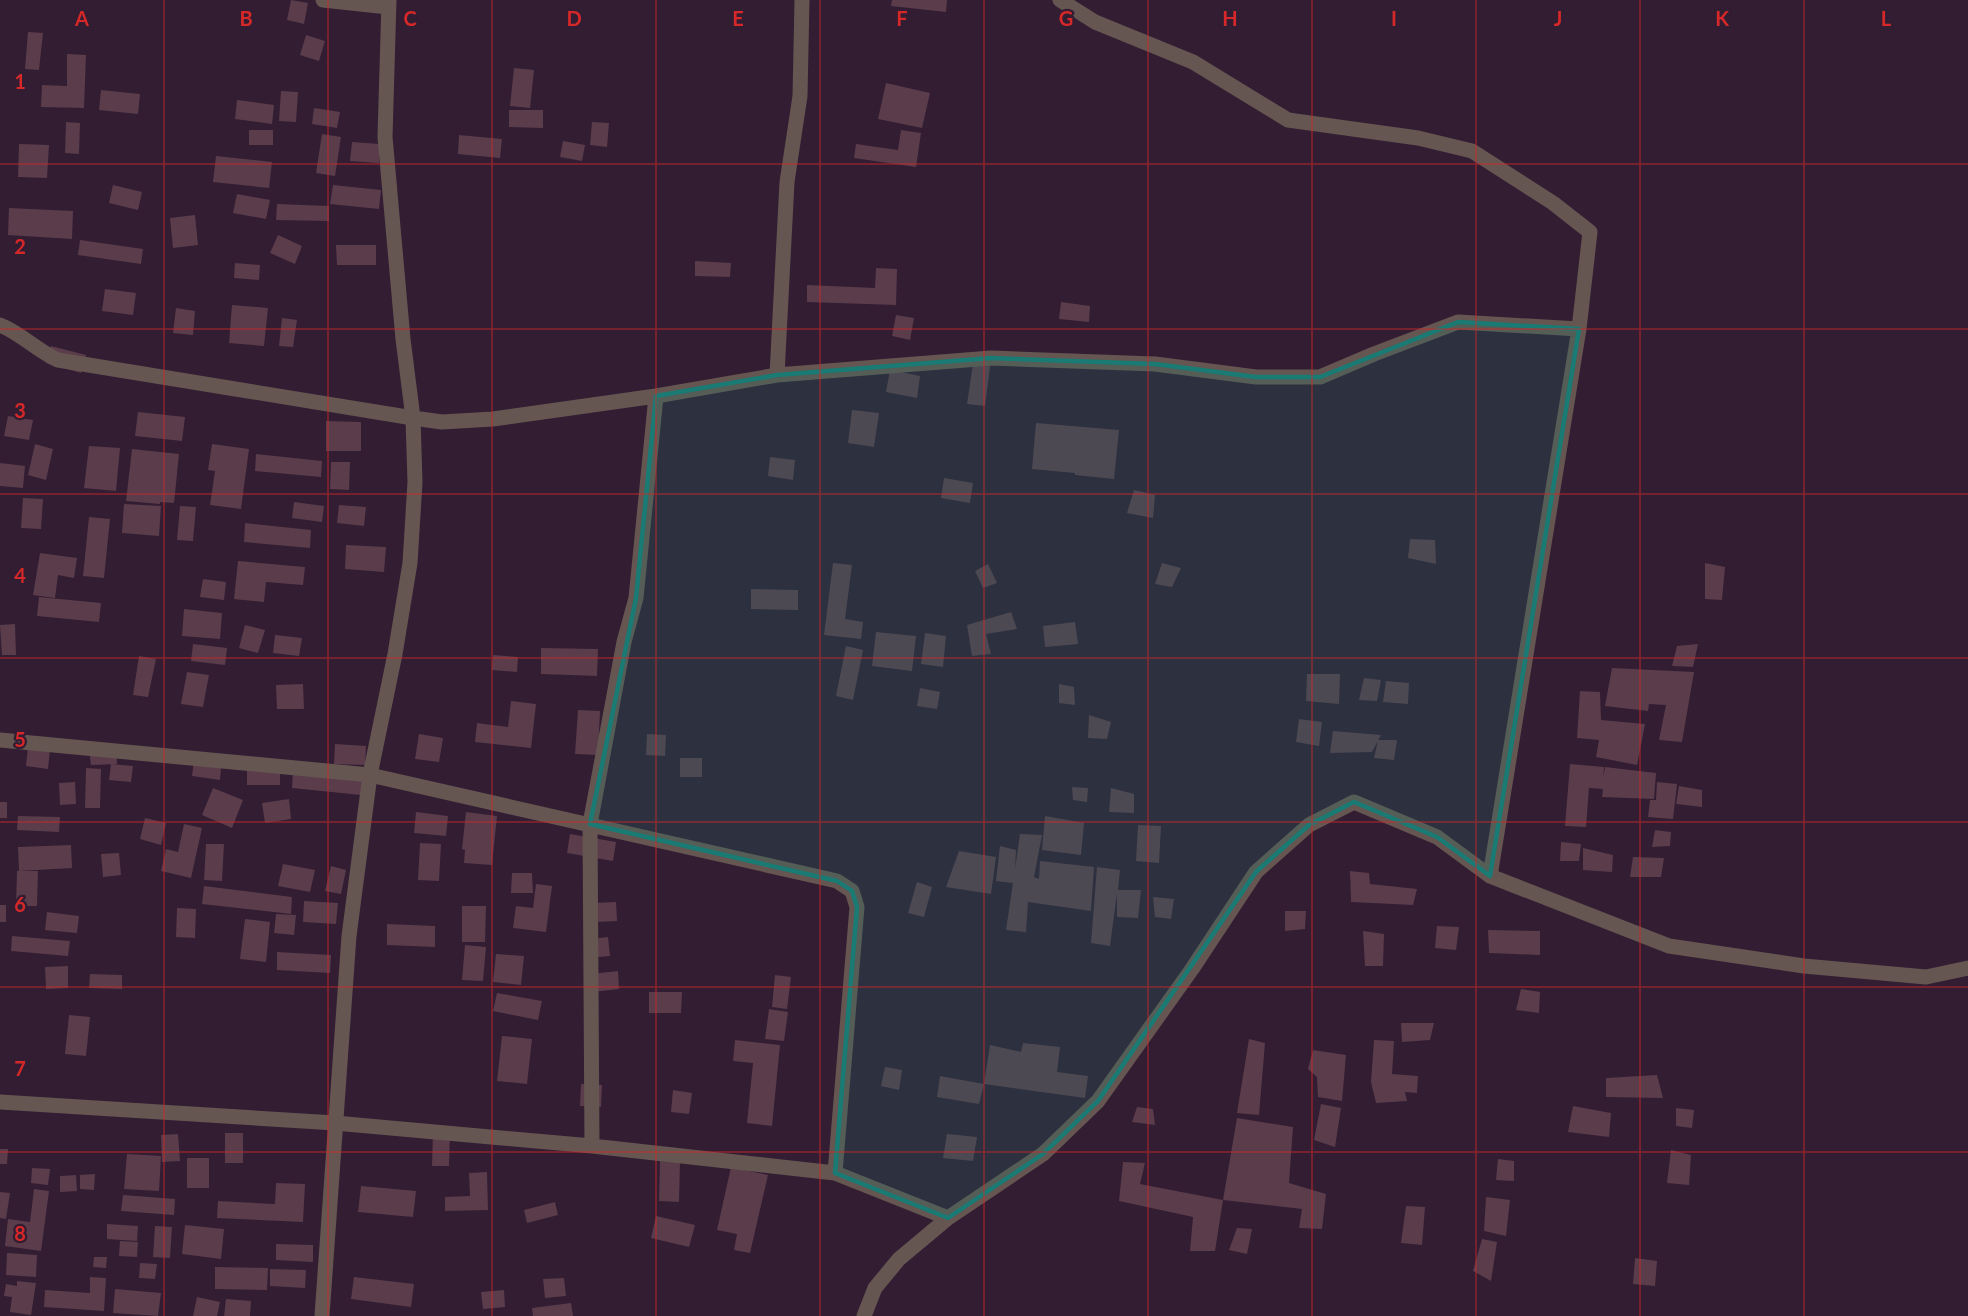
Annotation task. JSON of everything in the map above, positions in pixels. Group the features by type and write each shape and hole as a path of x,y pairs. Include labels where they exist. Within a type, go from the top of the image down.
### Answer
{"street":[{"path":"322,1316 350,936 370,775 395,654 410,563 415,482 413,418 403,339 385,137 388,4 323,0"},
{"path":"777,375 787,182 800,96 802,0"},
{"path":"1060,0 1095,22 1193,62 1288,120 1418,138 1472,152 1553,203 1590,232 1579,329 1490,876"},
{"path":"0,325 28,341 46,355 58,360 442,422 493,419 656,396 777,375 992,358 1155,364 1256,377 1320,376 1458,322 1579,329"},
{"path":"592,1146 590,825 624,642 636,598 656,396"},
{"path":"0,740 370,775 837,881 852,891 857,907 835,1173"},
{"path":"864,1316 875,1288 899,1259 948,1218 1043,1154 1098,1101 1198,960 1256,872 1309,825 1354,802 1437,837 1490,876 1669,946 1804,966 1926,977 1968,968"},
{"path":"0,1102 335,1123 592,1146 835,1173 948,1218"}],"highlighted area":[{"path":"1458,322 1579,329 1490,876 1437,837 1354,802 1309,825 1256,872 1098,1101 1043,1154 948,1218 835,1173 857,907 852,891 837,881 590,824 636,598 656,396 777,375 991,358 1155,364 1256,377 1320,377"}],"building":[{"path":"291,0 308,3 304,24 287,20"},
{"path":"892,0 947,0 946,12 891,6"},
{"path":"28,32 43,33 39,70 25,69"},
{"path":"306,35 325,41 319,61 300,55"},
{"path":"67,54 86,55 84,108 41,107 42,85 67,86"},
{"path":"514,68 534,70 530,108 510,106"},
{"path":"886,83 930,93 922,128 878,119"},
{"path":"101,90 140,94 138,114 99,110"},
{"path":"281,91 298,92 296,122 279,121"},
{"path":"237,100 274,105 272,124 235,119"},
{"path":"314,108 340,112 337,128 312,124"},
{"path":"509,110 543,110 543,128 509,127"},
{"path":"66,122 80,123 79,154 65,153"},
{"path":"592,122 609,123 607,147 590,145"},
{"path":"249,130 273,130 273,145 249,145"},
{"path":"901,130 921,133 916,167 854,158 856,144 898,150"},
{"path":"322,134 341,137 335,176 316,173"},
{"path":"459,135 502,139 500,158 458,154"},
{"path":"563,141 585,145 582,161 560,157"},
{"path":"352,142 380,144 379,163 350,161"},
{"path":"19,144 49,145 47,178 18,177"},
{"path":"216,156 272,162 269,188 213,182"},
{"path":"113,185 142,192 138,210 109,203"},
{"path":"333,185 381,190 379,209 330,204"},
{"path":"237,194 270,200 266,219 233,213"},
{"path":"277,204 329,206 329,221 276,220"},
{"path":"9,208 73,211 72,239 8,235"},
{"path":"195,215 198,245 173,248 170,218"},
{"path":"278,235 302,246 295,264 270,253"},
{"path":"80,240 143,249 141,264 78,255"},
{"path":"336,245 376,245 376,265 337,265"},
{"path":"695,261 731,263 730,277 695,276"},
{"path":"235,263 260,265 259,280 234,278"},
{"path":"876,268 897,269 896,305 807,302 807,285 875,288"},
{"path":"105,289 136,293 133,315 102,311"},
{"path":"1061,302 1090,306 1089,322 1059,319"},
{"path":"232,305 268,308 264,346 229,343"},
{"path":"176,308 195,311 193,335 173,333"},
{"path":"896,315 914,318 910,340 892,336"},
{"path":"282,318 297,320 293,347 279,346"},
{"path":"51,346 86,355 81,373 46,363"},
{"path":"974,357 991,360 985,406 967,404"},
{"path":"890,370 920,376 917,398 886,392"},
{"path":"852,410 879,413 874,447 848,443"},
{"path":"138,412 185,417 182,441 135,436"},
{"path":"8,416 33,420 29,440 4,436"},
{"path":"326,421 361,422 361,451 326,451"},
{"path":"1036,423 1119,430 1114,479 1032,469"},
{"path":"35,444 53,449 46,480 28,475"},
{"path":"212,444 249,449 241,509 210,505 215,471 208,470"},
{"path":"89,446 120,448 116,491 84,488"},
{"path":"132,449 179,454 174,503 126,501"},
{"path":"256,454 322,461 321,477 255,471"},
{"path":"770,457 795,460 793,480 768,476"},
{"path":"331,462 350,462 349,490 330,489"},
{"path":"0,463 25,466 23,488 0,486"},
{"path":"944,478 973,483 970,503 941,498"},
{"path":"1134,490 1155,495 1153,518 1127,513"},
{"path":"23,498 43,499 41,529 21,528"},
{"path":"294,502 324,506 322,522 292,518"},
{"path":"124,504 161,506 159,536 122,533"},
{"path":"339,505 366,507 364,526 337,523"},
{"path":"180,506 196,507 193,541 177,540"},
{"path":"89,517 110,519 104,578 83,576"},
{"path":"245,523 311,530 310,548 244,542"},
{"path":"1410,539 1435,540 1436,564 1408,558"},
{"path":"346,545 386,547 384,572 345,569"},
{"path":"40,553 77,558 74,578 58,575 55,598 33,595"},
{"path":"238,561 305,567 303,585 266,582 264,602 234,599"},
{"path":"833,563 852,565 845,619 863,622 861,639 824,635"},
{"path":"1162,563 1181,568 1172,587 1155,584"},
{"path":"1705,563 1725,567 1722,600 1705,599"},
{"path":"988,564 997,583 983,588 975,571"},
{"path":"203,579 226,582 224,600 200,597"},
{"path":"751,589 798,590 798,610 751,609"},
{"path":"39,597 101,603 99,622 37,616"},
{"path":"184,609 222,613 220,639 182,636"},
{"path":"1011,612 1017,629 986,634 991,654 972,656 967,625"},
{"path":"1075,622 1078,644 1045,647 1043,626"},
{"path":"15,624 16,655 2,655 0,625"},
{"path":"245,625 265,630 258,653 239,648"},
{"path":"876,632 916,636 912,671 872,666"},
{"path":"925,633 946,636 943,667 921,664"},
{"path":"275,635 302,638 299,656 273,653"},
{"path":"193,644 227,648 225,665 191,661"},
{"path":"1698,644 1693,667 1672,666 1677,646"},
{"path":"846,646 863,650 853,700 836,696"},
{"path":"541,648 598,649 597,676 541,674"},
{"path":"493,655 518,657 517,672 492,670"},
{"path":"139,656 156,659 148,697 133,695"},
{"path":"1612,668 1694,672 1682,742 1659,740 1666,705 1649,704 1648,711 1605,706"},
{"path":"187,672 209,675 203,707 181,704"},
{"path":"1307,674 1340,674 1339,704 1306,701"},
{"path":"1364,678 1381,680 1377,701 1359,700"},
{"path":"1386,681 1409,683 1408,704 1383,702"},
{"path":"303,684 304,709 277,709 276,685"},
{"path":"1059,684 1074,687 1075,705 1059,703"},
{"path":"920,688 940,692 937,709 917,706"},
{"path":"1580,691 1600,692 1601,720 1645,724 1637,765 1596,757 1599,740 1577,738"},
{"path":"511,701 536,704 531,748 475,742 477,723 508,727"},
{"path":"578,710 600,711 598,755 575,754"},
{"path":"1089,715 1111,722 1107,739 1088,738"},
{"path":"1299,719 1322,722 1319,746 1296,742"},
{"path":"1333,731 1381,735 1372,752 1330,753"},
{"path":"419,734 443,738 439,762 415,759"},
{"path":"647,734 666,735 665,756 646,755"},
{"path":"1378,740 1397,740 1394,760 1374,758"},
{"path":"335,744 366,746 365,765 334,764"},
{"path":"28,747 50,750 48,769 26,766"},
{"path":"116,748 117,764 91,765 89,750"},
{"path":"195,752 222,756 220,780 192,776"},
{"path":"680,758 702,758 702,777 680,777"},
{"path":"111,764 133,766 131,782 109,780"},
{"path":"1570,764 1604,767 1603,778 1605,767 1656,773 1654,799 1602,797 1603,789 1589,788 1586,827 1565,826"},
{"path":"247,767 280,767 280,785 247,785"},
{"path":"86,768 101,769 100,808 85,808"},
{"path":"293,771 363,778 361,795 292,788"},
{"path":"75,782 76,804 60,805 59,783"},
{"path":"1657,782 1677,784 1673,819 1648,817 1650,800 1656,800"},
{"path":"1679,786 1702,790 1702,807 1676,804"},
{"path":"1072,787 1088,788 1087,802 1073,800"},
{"path":"213,788 243,800 232,828 202,815"},
{"path":"1111,788 1134,794 1134,813 1109,812"},
{"path":"289,799 291,819 265,823 262,803"},
{"path":"0,802 7,802 7,818 0,818"},
{"path":"416,812 448,816 446,836 414,833"},
{"path":"466,812 497,816 492,865 464,863 465,850 462,849"},
{"path":"18,816 60,817 59,832 17,830"},
{"path":"1045,816 1084,823 1081,855 1042,850"},
{"path":"145,818 166,823 161,845 140,839"},
{"path":"184,824 202,828 191,878 161,871 166,849 178,852"},
{"path":"1138,825 1161,826 1159,863 1136,861"},
{"path":"1655,830 1671,832 1670,846 1652,847"},
{"path":"570,834 616,842 613,861 567,853"},
{"path":"1020,834 1042,835 1034,877 1039,879 1040,861 1094,867 1091,911 1028,902 1026,932 1006,930 1013,883 996,881 1000,846 1016,850 1015,869"},
{"path":"1561,842 1581,844 1579,861 1560,861"},
{"path":"420,843 441,844 439,881 418,880"},
{"path":"206,844 224,844 222,881 204,880"},
{"path":"71,845 72,868 19,871 18,847"},
{"path":"1583,848 1613,855 1612,872 1583,870"},
{"path":"959,851 996,857 991,894 946,887"},
{"path":"119,853 121,875 103,877 101,854"},
{"path":"1633,857 1664,858 1661,877 1630,877"},
{"path":"283,864 315,870 310,892 278,886"},
{"path":"331,866 346,870 341,894 325,891"},
{"path":"1097,867 1120,870 1118,890 1141,890 1138,918 1117,917 1117,893 1110,946 1091,943"},
{"path":"17,871 38,871 37,906 16,906"},
{"path":"1350,871 1369,873 1370,884 1417,889 1413,905 1351,902"},
{"path":"512,873 532,873 533,893 511,893"},
{"path":"917,882 932,887 924,917 908,913"},
{"path":"536,884 552,886 546,932 513,928 516,906 533,908"},
{"path":"204,886 292,897 291,914 202,904"},
{"path":"1153,897 1174,899 1171,919 1155,917"},
{"path":"304,901 338,903 336,924 303,922"},
{"path":"616,902 617,921 595,922 594,903"},
{"path":"0,905 6,905 6,922 0,922"},
{"path":"462,906 486,906 485,942 462,942"},
{"path":"177,908 196,909 195,938 176,937"},
{"path":"1285,911 1306,911 1305,929 1285,931"},
{"path":"47,912 79,916 77,933 45,930"},
{"path":"276,914 296,915 294,935 274,933"},
{"path":"245,919 270,922 266,962 240,959"},
{"path":"387,924 435,926 435,947 387,945"},
{"path":"1437,926 1459,927 1456,950 1435,948"},
{"path":"1488,930 1540,931 1540,955 1489,953"},
{"path":"1363,931 1384,934 1383,966 1365,966"},
{"path":"12,936 70,941 68,956 11,951"},
{"path":"608,937 610,956 587,958 585,940"},
{"path":"465,945 486,947 483,981 462,980"},
{"path":"277,952 331,955 330,973 277,970"},
{"path":"496,954 524,956 521,985 493,982"},
{"path":"68,966 68,988 46,989 45,967"},
{"path":"618,971 619,989 592,992 591,974"},
{"path":"90,974 122,975 122,989 89,988"},
{"path":"775,975 791,977 787,1009 772,1007"},
{"path":"1521,989 1540,992 1539,1013 1516,1010"},
{"path":"649,992 682,992 681,1013 649,1013"},
{"path":"497,993 542,1001 538,1020 493,1011"},
{"path":"769,1009 788,1012 784,1041 765,1039"},
{"path":"69,1015 90,1017 86,1056 65,1054"},
{"path":"1401,1023 1434,1023 1430,1040 1402,1042"},
{"path":"502,1036 532,1039 527,1084 497,1081"},
{"path":"1249,1039 1265,1043 1259,1115 1237,1113"},
{"path":"735,1040 780,1045 772,1126 747,1123 753,1063 733,1061"},
{"path":"1374,1040 1394,1041 1392,1074 1418,1076 1417,1093 1405,1092 1407,1101 1376,1103 1371,1082"},
{"path":"1023,1043 1060,1047 1057,1072 1088,1076 1085,1098 984,1084 990,1045 1021,1052"},
{"path":"1313,1050 1346,1055 1342,1101 1318,1097 1317,1077 1308,1069"},
{"path":"885,1067 902,1070 899,1090 881,1086"},
{"path":"1657,1075 1663,1098 1606,1097 1606,1078"},
{"path":"940,1076 984,1084 979,1104 937,1097"},
{"path":"581,1084 602,1085 601,1107 580,1106"},
{"path":"673,1090 692,1093 689,1114 671,1112"},
{"path":"1321,1104 1341,1108 1335,1147 1314,1140"},
{"path":"1573,1106 1611,1113 1609,1137 1568,1132"},
{"path":"1137,1107 1153,1109 1155,1125 1132,1122"},
{"path":"1676,1108 1694,1110 1692,1128 1676,1126"},
{"path":"1237,1118 1293,1127 1289,1183 1326,1194 1322,1229 1299,1228 1302,1209 1223,1200"},
{"path":"433,1131 450,1132 449,1166 432,1166"},
{"path":"225,1133 243,1133 243,1163 225,1163"},
{"path":"178,1134 180,1161 162,1162 161,1135"},
{"path":"947,1134 977,1137 973,1161 943,1158"},
{"path":"0,1149 8,1149 7,1164 0,1164"},
{"path":"1671,1150 1691,1155 1689,1185 1667,1183"},
{"path":"127,1154 161,1156 159,1191 124,1189"},
{"path":"187,1158 209,1158 209,1188 187,1188"},
{"path":"1498,1159 1514,1161 1514,1181 1496,1180"},
{"path":"660,1161 680,1162 679,1202 659,1201"},
{"path":"1123,1162 1145,1163 1140,1184 1223,1200 1215,1251 1190,1251 1193,1217 1119,1201"},
{"path":"731,1167 768,1175 750,1253 734,1250 737,1234 717,1230"},
{"path":"32,1168 50,1169 48,1185 31,1183"},
{"path":"487,1172 488,1210 445,1211 445,1197 470,1196 469,1173"},
{"path":"95,1174 94,1190 80,1189 80,1175"},
{"path":"76,1175 77,1191 60,1192 60,1176"},
{"path":"276,1183 305,1184 303,1222 217,1218 218,1201 275,1204"},
{"path":"361,1186 416,1191 413,1217 358,1212"},
{"path":"34,1189 49,1191 41,1251 5,1246 8,1219 30,1222"},
{"path":"0,1192 10,1193 6,1219 0,1218"},
{"path":"123,1195 175,1199 174,1215 121,1211"},
{"path":"1486,1197 1510,1200 1506,1236 1484,1231"},
{"path":"555,1202 558,1215 527,1223 524,1210"},
{"path":"1406,1206 1425,1207 1422,1245 1401,1243"},
{"path":"656,1216 695,1225 689,1247 651,1238"},
{"path":"107,1224 138,1226 137,1241 107,1239"},
{"path":"185,1225 224,1229 221,1259 182,1254"},
{"path":"155,1226 172,1227 170,1258 153,1257"},
{"path":"1237,1228 1252,1229 1247,1254 1229,1250"},
{"path":"1482,1239 1497,1242 1491,1281 1473,1271"},
{"path":"120,1241 138,1242 137,1257 119,1256"},
{"path":"276,1244 313,1245 313,1262 276,1260"},
{"path":"7,1253 37,1255 36,1277 6,1275"},
{"path":"94,1257 107,1257 106,1268 93,1267"},
{"path":"1635,1258 1657,1261 1655,1286 1633,1284"},
{"path":"140,1263 157,1264 155,1279 139,1278"},
{"path":"215,1267 268,1268 267,1290 215,1289"},
{"path":"270,1269 306,1270 305,1288 270,1286"},
{"path":"90,1277 106,1278 104,1311 44,1307 45,1290 90,1293"},
{"path":"354,1277 414,1284 411,1307 351,1299"},
{"path":"564,1278 566,1296 545,1298 543,1279"},
{"path":"17,1281 36,1283 31,1315 10,1312 12,1297 4,1296 6,1284 17,1286"},
{"path":"115,1289 161,1293 158,1316 113,1313"},
{"path":"504,1290 505,1307 483,1309 481,1292"},
{"path":"197,1297 220,1302 217,1316 193,1316"},
{"path":"226,1299 251,1301 250,1316 224,1316"},
{"path":"571,1303 573,1316 533,1316 532,1308"}]}
